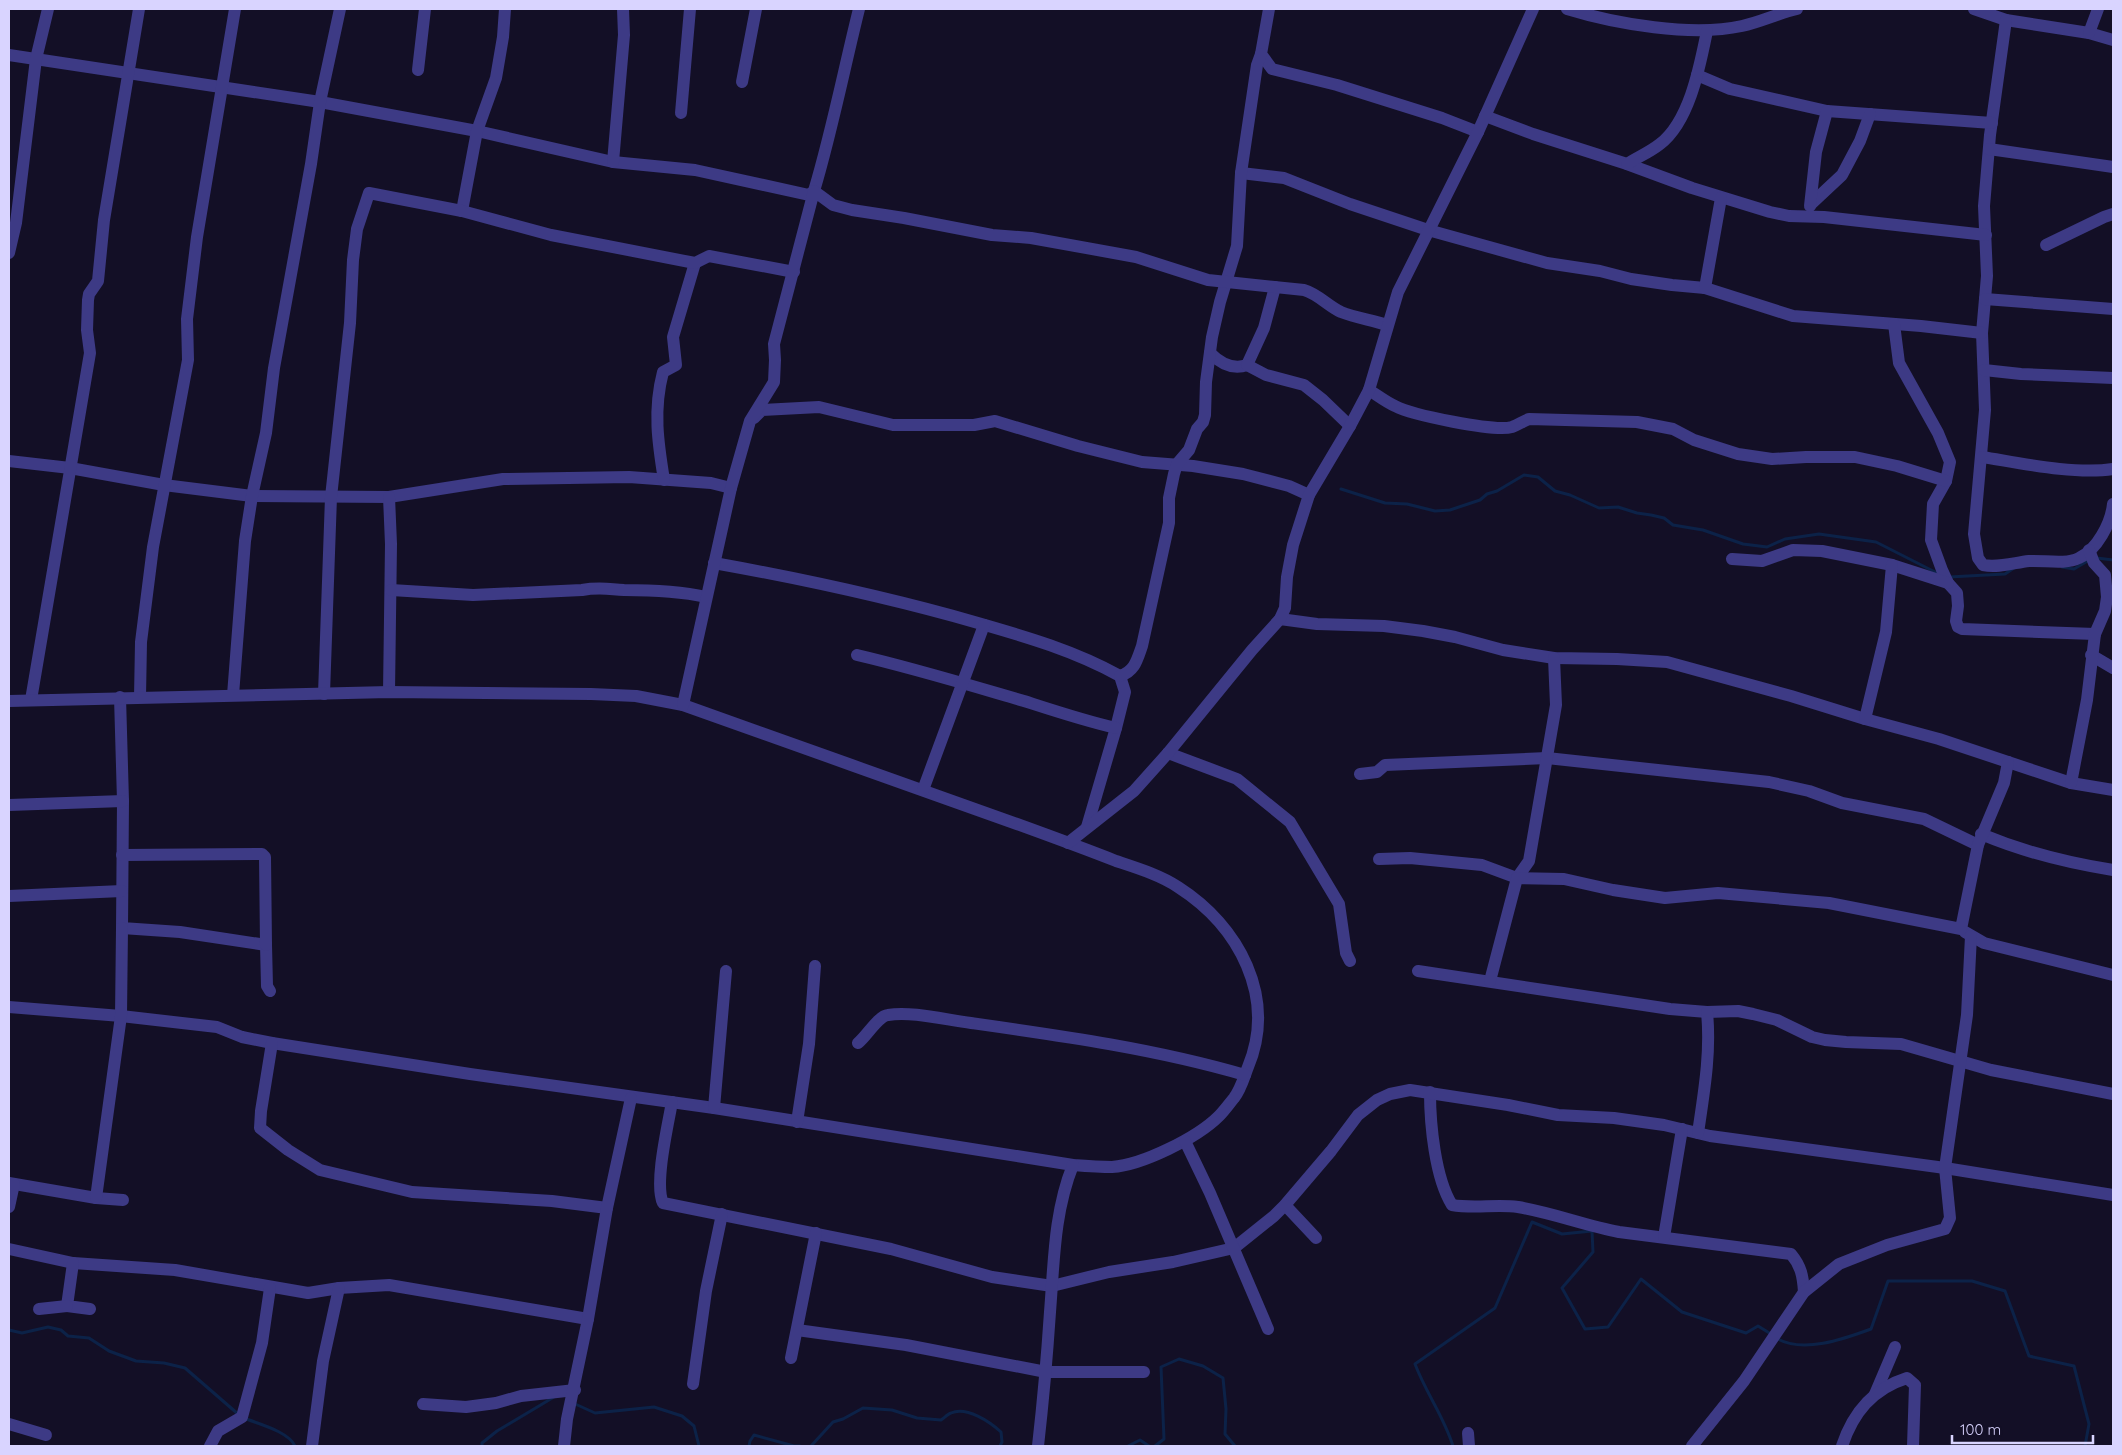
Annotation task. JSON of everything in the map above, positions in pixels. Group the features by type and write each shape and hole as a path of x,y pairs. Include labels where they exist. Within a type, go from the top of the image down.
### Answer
{"street":[{"path":"9,253 16,224 36,59 48,9"},
{"path":"31,700 90,353 87,330 88,300 89,294 98,281 104,220 139,9"},
{"path":"140,697 141,642 153,547 188,360 188,319 197,237 235,9"},
{"path":"233,695 245,541 252,496 266,433 274,368 311,164 320,102 340,9"},
{"path":"418,70 425,9"},
{"path":"462,211 477,131 496,78 505,9"},
{"path":"613,162 624,35 623,9"},
{"path":"682,113 690,9"},
{"path":"742,82 756,9"},
{"path":"683,705 731,488 750,421 774,382 776,360 774,344 825,155 858,9"},
{"path":"1120,676 1128,673 1135,665 1142,646 1169,523 1169,498 1177,464 1189,450 1197,428 1203,422 1205,416 1206,382 1210,354 1220,302 1234,259 1238,234 1241,173 1252,109 1257,65 1261,54 1269,9"},
{"path":"1068,843 1134,791 1280,619 1285,608 1286,577 1293,545 1310,495 1369,390 1398,292 1478,132 1533,9"},
{"path":"1567,9 1592,16 1655,26 1707,31 1743,26 1798,9"},
{"path":"1974,9 2006,20 2089,33 2113,40"},
{"path":"2089,33 2098,9"},
{"path":"2006,20 1992,123 1984,206 1986,235 1986,299 1982,333 1984,410 1982,457 1974,534 1978,558 1982,565 1991,567 2033,561 2078,559 2089,550 2106,529 2111,518 2113,504"},
{"path":"1627,164 1661,143 1675,126 1686,105 1697,75 1707,31"},
{"path":"1261,54 1272,69 1347,88 1442,118 1478,132"},
{"path":"9,55 320,102 477,131 613,162 695,170 803,194 809,194 814,191"},
{"path":"1697,75 1730,89 1827,110 1992,123"},
{"path":"1806,217 1811,204 1816,152 1827,110"},
{"path":"1811,204 1842,176 1860,141 1870,114"},
{"path":"1485,116 1721,198 1770,212 1986,235"},
{"path":"1989,149 2112,169"},
{"path":"1241,173 1284,178 1350,204 1428,230 1547,263 1600,271 1631,279 1705,288 1793,316 1982,333"},
{"path":"814,191 833,205 852,210 992,235 1031,238 1136,258 1208,280 1304,290 1314,293 1325,303 1341,311 1387,325"},
{"path":"324,694 331,497 350,323 355,245 357,230 369,193 462,211 550,235 695,263 709,256 794,272"},
{"path":"1705,288 1721,198"},
{"path":"2046,246 2113,214"},
{"path":"664,480 656,434 658,390 663,372 676,365 673,337 695,263"},
{"path":"1247,366 1264,328 1275,287"},
{"path":"1986,299 2113,309"},
{"path":"1894,324 1899,363 1938,433 1950,462 1946,481 1933,504 1930,540 1948,583 1957,593 1956,621 1958,627 1962,629 2095,634"},
{"path":"1210,354 1217,360 1232,366 1240,368 1247,366 1266,375 1304,385 1350,426"},
{"path":"1984,370 2021,374 2113,378"},
{"path":"1369,390 1394,406 1416,414 1457,422 1502,428 1513,427 1529,419 1637,422 1673,429 1701,443 1738,454 1772,459 1806,456 1854,457 1897,466 1946,481"},
{"path":"750,421 762,410 819,407 893,425 974,425 995,421 1078,446 1142,462 1177,464 1243,474 1288,486 1310,495"},
{"path":"1982,457 2046,467 2093,470 2113,469"},
{"path":"9,461 70,468 164,485 252,496 388,497 503,479 629,477 711,483 731,488"},
{"path":"388,497 391,544 389,692"},
{"path":"1732,559 1762,561 1793,550 1822,551 1892,565 1948,583"},
{"path":"2071,783 2087,700 2091,654 2095,634 2105,610 2107,585 2105,576 2094,564 2089,550"},
{"path":"714,563 926,608 1055,646 1092,660 1120,676 1125,692 1087,827"},
{"path":"1865,719 1886,632 1892,565"},
{"path":"391,590 473,595 582,590 600,586 612,589 680,591 706,597"},
{"path":"1280,619 1317,624 1384,626 1423,631 1455,637 1503,650 1554,658 1667,662 1939,739 2071,783 2113,790"},
{"path":"922,790 964,684 984,625"},
{"path":"2091,654 2113,668"},
{"path":"857,655 1039,706 1078,720 1116,728"},
{"path":"1490,981 1517,878 1529,861 1556,705 1554,658"},
{"path":"9,701 389,692 591,694 636,696 683,705 1068,843 1136,868 1177,886 1204,907 1226,930 1239,948 1250,972 1257,996 1257,1034 1253,1054 1237,1094 1218,1118 1185,1141 1140,1161 1113,1167 1073,1165 714,1108 631,1098 272,1043 242,1037 217,1028 121,1016 9,1007"},
{"path":"96,1198 121,1016 123,801 120,697"},
{"path":"1168,753 1237,779 1290,822 1339,904 1346,953 1350,961"},
{"path":"1360,774 1377,772 1385,766 1546,758 1769,782 1809,791 1842,803 1924,819 1980,839 2020,848 2070,863 2113,870"},
{"path":"1692,1446 1744,1381 1762,1355 1768,1342 1804,1292 1839,1264 1887,1244 1945,1229 1950,1218 1945,1168 1968,1015 1966,933 1980,839 2004,783 2008,762"},
{"path":"9,805 123,801"},
{"path":"122,855 262,854 265,857 267,986 270,990"},
{"path":"1379,859 1410,858 1482,865 1517,878 1564,879 1613,890 1665,898 1718,893 1829,903 1966,933 1984,943 2113,975"},
{"path":"9,896 122,891"},
{"path":"122,928 180,932 266,945"},
{"path":"797,1122 809,1044 815,966"},
{"path":"714,1108 726,971"},
{"path":"1418,971 1631,1004 1707,1012 1738,1011 1776,1020 1825,1040 1901,1044 1941,1054 1961,1062 2113,1094"},
{"path":"1698,1133 1708,1069 1707,1012"},
{"path":"858,1043 882,1017 888,1015 909,1015 1173,1056 1245,1075"},
{"path":"272,1043 260,1128 288,1150 320,1170 412,1192 552,1201 607,1208"},
{"path":"672,1102 661,1172 659,1196 663,1203 891,1249 992,1277 1052,1286 1108,1272 1173,1262 1234,1248 1274,1216 1358,1115 1377,1100 1390,1094 1410,1090 1558,1115 1614,1118 1698,1133 1945,1168 2113,1195"},
{"path":"1430,1092 1431,1130 1442,1182 1446,1196 1452,1205 1515,1207 1570,1218 1591,1227 1740,1249 1791,1254 1798,1263 1803,1276 1804,1292"},
{"path":"564,1446 567,1419 574,1393 607,1208 631,1098"},
{"path":"1664,1237 1682,1129"},
{"path":"1185,1141 1234,1248 1268,1329"},
{"path":"1038,1446 1059,1208 1073,1165"},
{"path":"9,1208 11,1184 96,1198 123,1200"},
{"path":"1284,1205 1316,1238"},
{"path":"692,1384 706,1291 722,1214"},
{"path":"791,1358 816,1233"},
{"path":"9,1249 73,1263 175,1270 270,1288 308,1293 339,1288 389,1285 588,1319"},
{"path":"67,1306 73,1263"},
{"path":"210,1446 218,1431 242,1417 262,1344 270,1288"},
{"path":"312,1446 324,1361 339,1288"},
{"path":"40,1309 67,1306 90,1309"},
{"path":"797,1330 906,1346 1046,1372 1144,1372"},
{"path":"1876,1394 1895,1347"},
{"path":"1842,1446 1848,1426 1863,1405 1894,1382 1907,1378 1915,1385 1914,1446"},
{"path":"423,1404 466,1407 496,1403 521,1396 574,1393"},
{"path":"9,1424 46,1435"},
{"path":"1468,1433 1469,1446"}],"waterway":[{"path":"1341,489 1385,503 1407,504 1435,511 1450,510 1480,500 1487,494 1497,491 1524,475 1538,477 1555,491 1570,495 1599,508 1618,507 1664,518 1673,525 1703,530 1743,544 1767,547 1785,539 1819,534 1876,542 1939,574"},
{"path":"2097,558 2113,560"},
{"path":"2062,567 2074,569 2091,559"},
{"path":"1949,577 2005,574 2014,568"},
{"path":"1453,1446 1445,1425 1415,1364 1495,1308 1532,1222 1562,1234 1592,1231 1593,1252 1562,1288 1585,1329 1608,1327 1641,1279 1682,1312 1746,1333 1758,1326 1771,1334"},
{"path":"1776,1338 1786,1343 1810,1345 1848,1337 1871,1329 1888,1281 1972,1281 2005,1291 2029,1356 2074,1366 2089,1424 2085,1446"},
{"path":"9,1330 22,1333 48,1327 61,1330 68,1336 89,1338 109,1351 136,1361 164,1363 185,1368 238,1414"},
{"path":"1155,1446 1164,1439 1161,1367 1179,1359 1203,1366 1223,1378 1226,1409 1225,1434 1235,1446"},
{"path":"482,1446 482,1443 497,1431 554,1397"},
{"path":"573,1403 595,1413 654,1407 682,1416 694,1426 699,1446"},
{"path":"811,1446 833,1422 843,1419 863,1408 892,1410 917,1418 941,1420 957,1411 971,1413 985,1420 1001,1432 1002,1442 1000,1446"},
{"path":"244,1418 279,1432 286,1436 295,1446"},
{"path":"749,1446 754,1435 800,1446"},
{"path":"1128,1446 1140,1440 1149,1446"}]}
